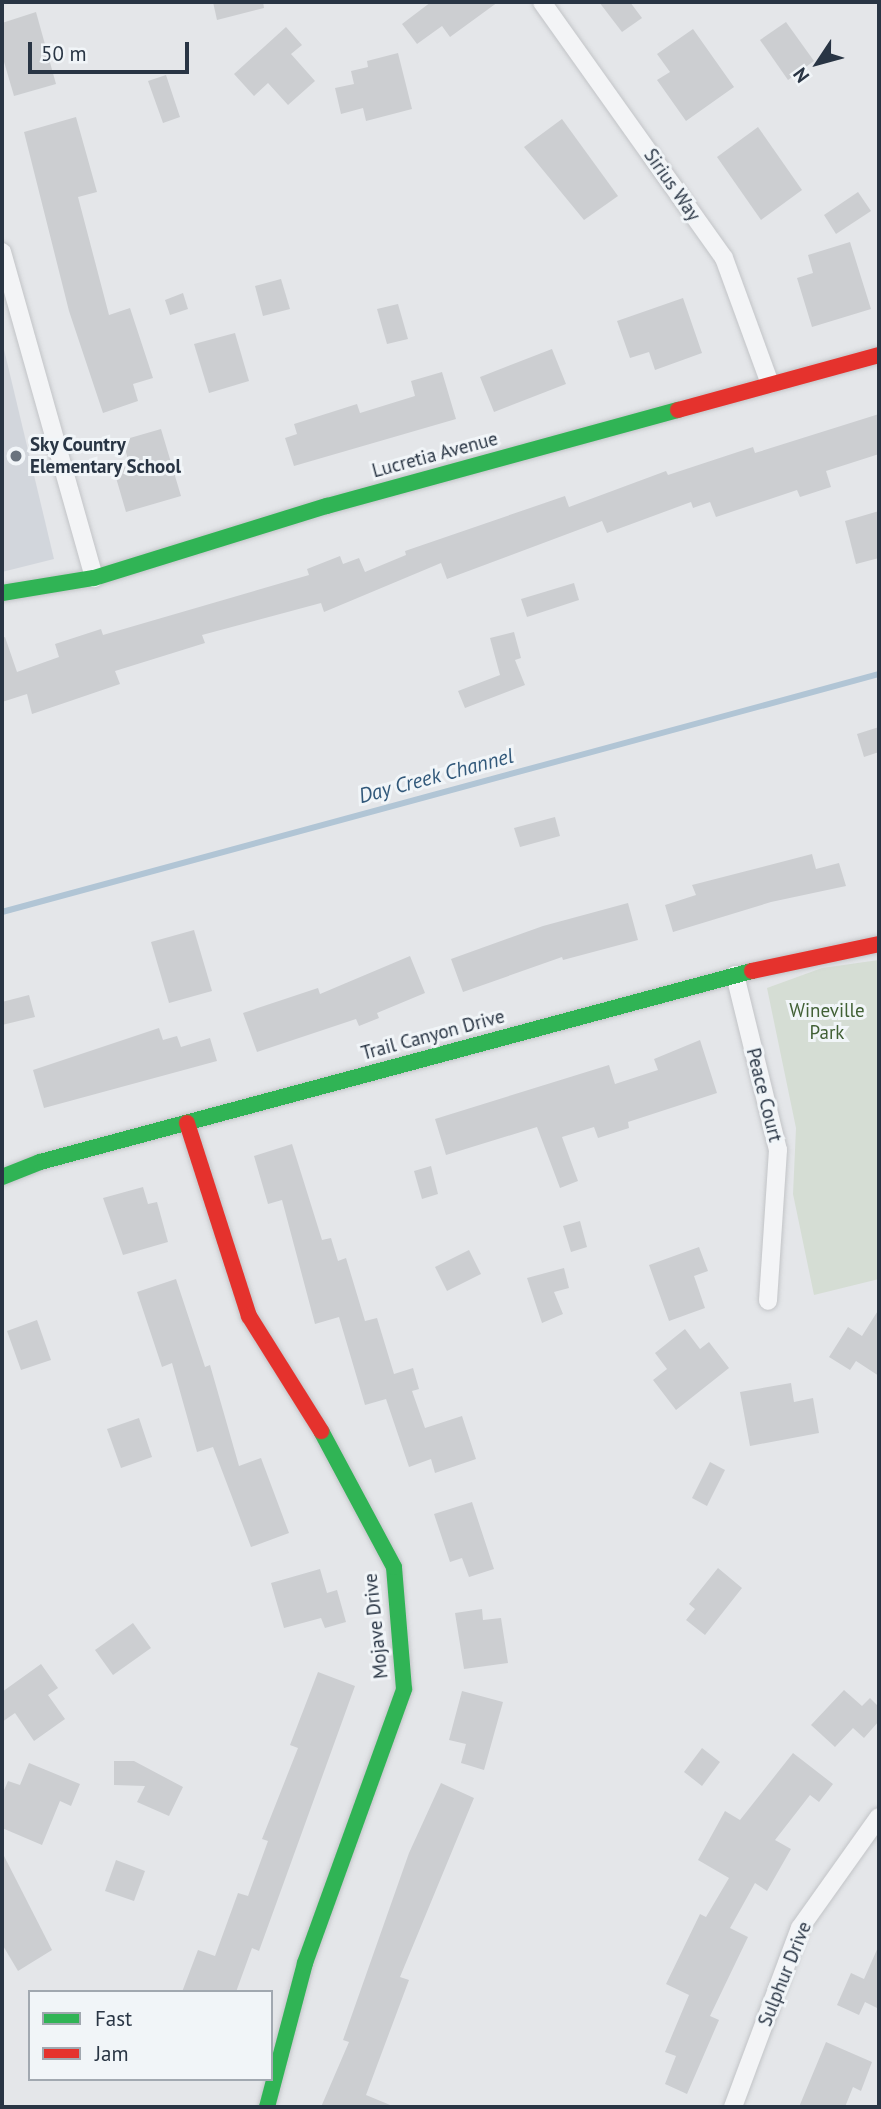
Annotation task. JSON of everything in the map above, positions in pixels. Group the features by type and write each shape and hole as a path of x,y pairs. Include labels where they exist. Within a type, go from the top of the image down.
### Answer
{"street":[{"name":"Sirius Way","path":"542,2 724,258 771,384"},
{"path":"2,252 94,578"},
{"name":"Lucretia Avenue","path":"2,593 94,578 327,506 879,355"},
{"name":"Trail Canyon Drive","path":"2,1177 187,1123 735,975 879,944"},
{"name":"Peace Court","path":"735,975 778,1150 768,1301"},
{"name":"Mojave Drive","path":"187,1123 249,1317 331,1446 394,1567 404,1689 305,1963 267,2107"},
{"name":"Sulphur Drive","path":"733,2107 800,1928 879,1817"}],"shaded area":[{"name":"Sky Country Elementary School","path":"2,341 54,559 2,572"}],"green space":[{"name":"Wineville Park","path":"879,960 879,1279 814,1295 793,1194 796,1128 767,988 822,968"}],"building":[{"path":"213,2 263,2 264,8 217,20"},
{"path":"431,2 498,2 450,37 442,26 417,44 402,24"},
{"path":"599,2 630,2 642,18 622,32"},
{"path":"36,12 56,84 14,96 2,55 2,23"},
{"path":"786,22 814,61 788,80 760,40"},
{"path":"286,27 302,45 291,54 315,81 288,105 268,83 254,96 234,74"},
{"path":"693,29 734,87 686,121 657,80 670,72 657,54"},
{"path":"398,53 412,109 366,121 363,108 341,114 335,88 354,84 351,71 368,67 367,61"},
{"path":"166,75 180,117 163,123 148,81"},
{"path":"76,117 97,192 78,197 109,315 130,308 153,378 133,384 138,401 103,413 69,311 24,132"},
{"path":"562,119 618,196 584,220 524,147"},
{"path":"758,127 802,190 761,220 717,157"},
{"path":"858,192 871,211 836,234 824,215"},
{"path":"850,242 871,309 812,327 797,278 813,273 808,255"},
{"path":"281,279 290,309 263,316 255,286"},
{"path":"183,293 188,309 170,315 165,300"},
{"path":"683,298 702,353 655,370 649,352 630,358 617,321"},
{"path":"398,304 408,339 387,344 377,309"},
{"path":"235,333 249,381 209,393 194,344"},
{"path":"552,349 566,384 494,412 480,377"},
{"path":"442,372 456,419 294,466 285,438 297,434 294,424 357,404 360,413 415,396 411,381"},
{"path":"879,414 879,454 826,471 831,487 800,497 797,490 716,517 710,502 693,508 691,502 607,533 602,521 447,579 441,563 324,612 321,603 202,635 205,643 115,671 120,684 32,714 27,694 2,702 2,638 5,637 17,672 59,657 55,644 101,629 103,635 309,575 307,569 340,556 343,564 359,558 365,572 406,555 405,551 565,496 569,507 666,471 668,475 753,447 755,453"},
{"path":"161,429 181,496 126,512 112,464 128,460 123,440"},
{"path":"879,511 879,558 856,564 845,521"},
{"path":"574,583 579,600 527,617 521,599"},
{"path":"514,632 521,658 515,660 525,685 465,708 458,691 500,675 490,638"},
{"path":"879,727 879,752 864,757 857,734"},
{"path":"555,817 560,836 520,847 514,828"},
{"path":"812,854 816,869 839,863 846,886 771,902 673,932 665,905 696,895 692,885"},
{"path":"628,903 638,940 563,960 562,957 463,992 451,959 543,926"},
{"path":"194,930 212,991 169,1003 151,942"},
{"path":"410,956 425,993 377,1013 379,1018 359,1026 356,1019 257,1052 243,1013 318,988 320,994"},
{"path":"29,995 35,1017 2,1025 2,1002"},
{"path":"159,1028 163,1040 177,1036 181,1047 210,1038 217,1061 44,1108 33,1070"},
{"path":"700,1040 717,1093 628,1122 629,1128 598,1138 594,1127 562,1137 578,1181 560,1188 537,1127 446,1155 435,1119 609,1065 615,1084 658,1070 654,1059"},
{"path":"292,1144 322,1240 331,1238 338,1261 346,1258 365,1321 377,1318 394,1374 413,1368 419,1389 412,1391 425,1428 462,1416 476,1459 435,1473 431,1459 409,1467 386,1399 365,1405 339,1317 315,1324 282,1200 268,1204 254,1156"},
{"path":"431,1166 438,1194 422,1199 414,1171"},
{"path":"143,1187 148,1204 157,1202 168,1242 123,1255 103,1198"},
{"path":"580,1221 587,1247 571,1252 563,1226"},
{"path":"699,1247 708,1271 694,1276 705,1308 669,1321 649,1265"},
{"path":"469,1250 481,1274 447,1291 435,1267"},
{"path":"564,1268 569,1288 554,1292 563,1314 542,1323 527,1278"},
{"path":"176,1279 205,1367 210,1365 239,1466 261,1458 289,1533 251,1547 213,1447 197,1452 172,1363 162,1367 137,1292"},
{"path":"879,1309 879,1376 856,1361 850,1370 829,1357 848,1327 862,1336"},
{"path":"37,1320 51,1360 21,1370 7,1331"},
{"path":"685,1329 700,1349 709,1342 729,1368 676,1410 653,1380 667,1369 655,1353"},
{"path":"791,1383 794,1402 813,1398 819,1433 750,1446 740,1392"},
{"path":"139,1418 152,1457 121,1468 107,1429"},
{"path":"710,1462 725,1470 707,1506 692,1498"},
{"path":"472,1502 494,1569 469,1577 462,1558 450,1562 434,1514"},
{"path":"718,1568 742,1588 705,1635 686,1620 695,1609 689,1604"},
{"path":"320,1569 327,1593 337,1590 346,1622 325,1628 321,1618 284,1628 271,1583"},
{"path":"482,1609 483,1620 501,1618 508,1663 464,1669 455,1613"},
{"path":"133,1623 151,1648 113,1675 95,1650"},
{"path":"41,1664 58,1688 48,1695 65,1719 34,1741 15,1713 2,1722 2,1692"},
{"path":"318,1672 355,1686 259,1951 252,1948 237,1990 183,1990 198,1950 215,1956 238,1893 248,1896 268,1841 262,1839 298,1748 290,1745"},
{"path":"844,1690 862,1706 870,1698 879,1707 879,1721 864,1738 853,1728 835,1747 811,1725"},
{"path":"462,1691 503,1702 484,1770 461,1763 466,1744 449,1740"},
{"path":"702,1748 720,1762 702,1786 684,1772"},
{"path":"793,1753 833,1784 819,1802 810,1795 775,1840 791,1849 767,1891 755,1883 730,1928 748,1937 710,2016 719,2020 687,2094 665,2084 676,2056 665,2052 689,1995 666,1984 700,1914 706,1917 729,1878 698,1860 725,1811 740,1820"},
{"path":"114,1761 134,1761 183,1787 169,1816 137,1802 145,1786 114,1785"},
{"path":"29,1763 80,1784 71,1806 60,1801 42,1845 2,1828 2,1795 8,1781 20,1785"},
{"path":"441,1783 474,1798 400,1977 409,1980 366,2095 395,2107 321,2107 349,2042 343,2040 409,1853"},
{"path":"2,1852 52,1950 18,1971 2,1944"},
{"path":"116,1860 145,1871 134,1901 105,1891"},
{"path":"879,1945 879,2009 865,2002 859,2015 837,2005 851,1973 864,1979"},
{"path":"826,2042 872,2062 861,2091 853,2087 845,2107 799,2107"}],"waterway":[{"name":"Day Creek Channel","path":"2,912 879,674"}],"traffic: fast":[{"path":"2,593 94,578 327,506 678,410"},
{"path":"2,1177 40,1162 752,971"},
{"path":"267,2107 305,1963 404,1689 394,1567 321,1431"}],"traffic: jam":[{"path":"678,410 879,355"},
{"path":"752,971 879,944"},
{"path":"187,1123 249,1316 321,1431"}],"place":[{"name":"Sky Country Elementary School","path":"16,456"}]}
